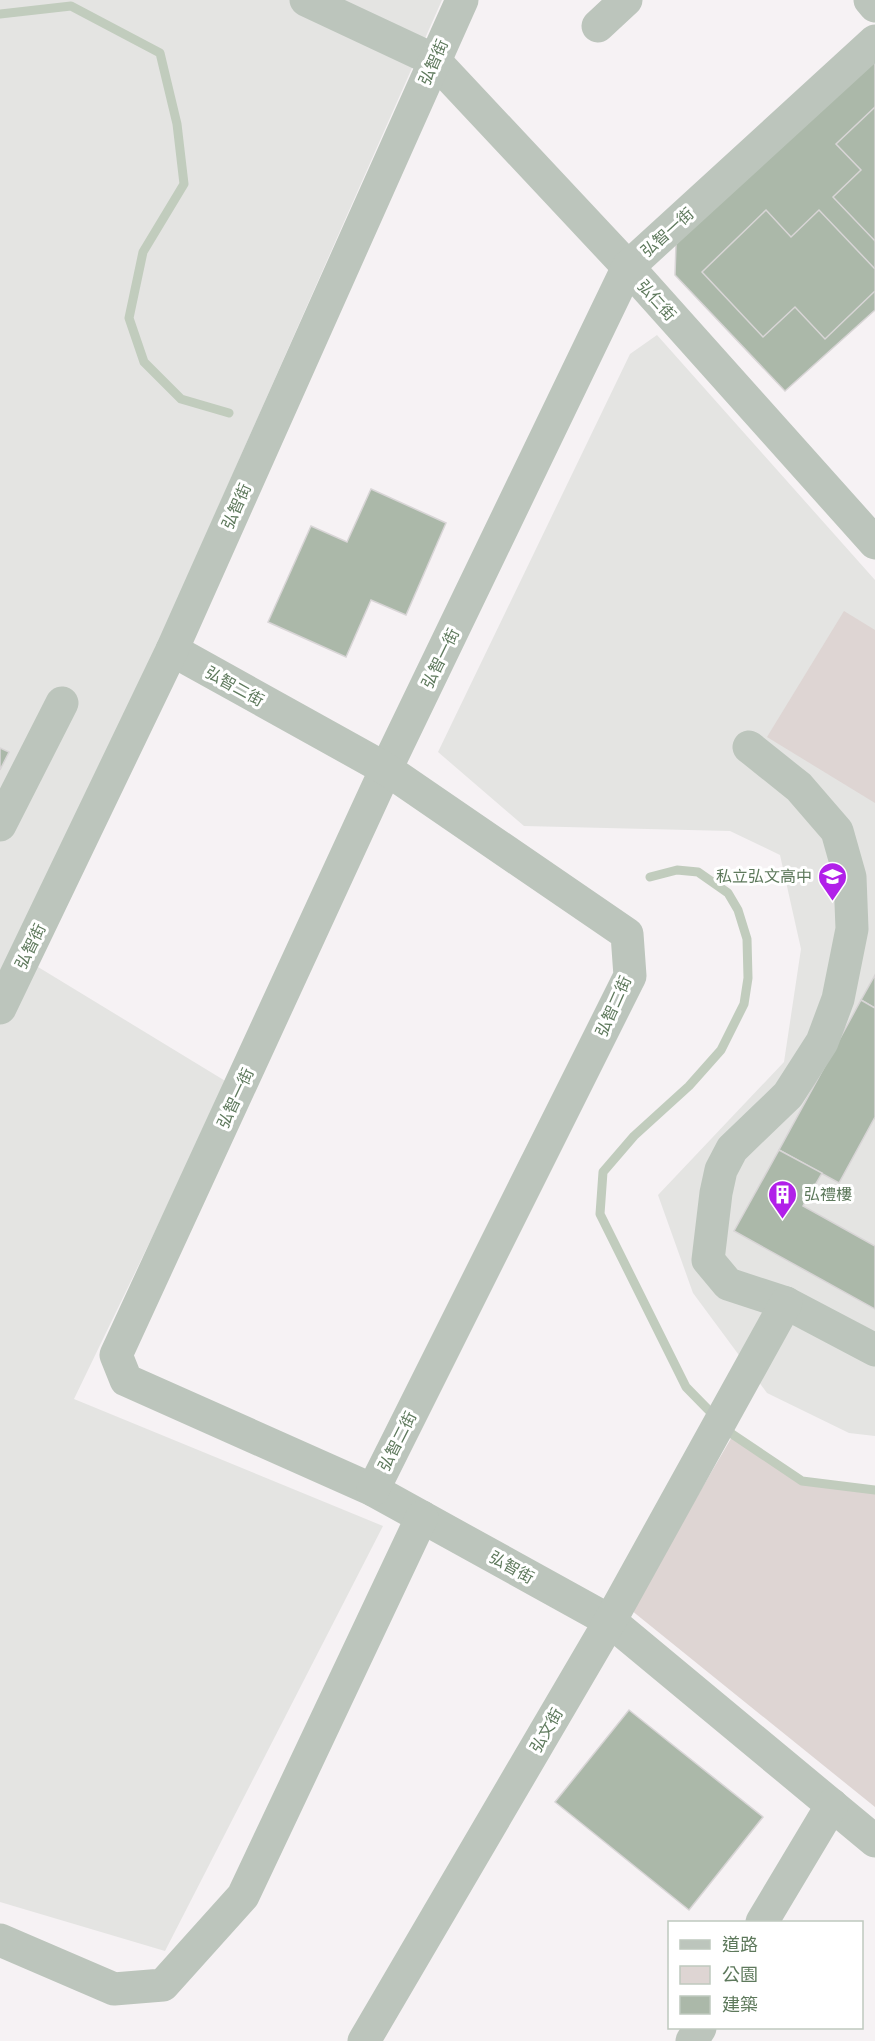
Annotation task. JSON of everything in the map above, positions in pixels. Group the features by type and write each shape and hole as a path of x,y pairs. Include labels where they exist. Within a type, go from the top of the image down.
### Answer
{"street":[{"path":"306,0 434,60"},
{"name":"弘智街","path":"0,1008 172,650 462,0"},
{"path":"598,26 626,0"},
{"path":"870,0 875,6"},
{"name":"弘智一街","path":"116,1355 386,770 628,267 875,41"},
{"name":"弘仁街","path":"434,60 628,267 875,543"},
{"name":"弘智二街","path":"172,650 386,770 627,934 630,976 373,1490"},
{"path":"0,825 62,703"},
{"path":"749,747 800,787 837,831 850,878 852,929 838,999 822,1042 788,1095 732,1149 721,1170 708,1260 728,1284 786,1303 875,1350"},
{"name":"弘文街","path":"364,2041 610,1622 786,1303"},
{"name":"弘智街","path":"116,1355 126,1380 373,1490 610,1622 875,1841"},
{"path":"0,1940 114,1989 163,1984 243,1896 422,1517"},
{"path":"763,1921 832,1805"}],"shaded area":[{"path":"0,0 442,0 20,956 227,1082 74,1399 383,1526 165,1951 0,1902"},
{"name":"私立弘文高中","path":"657,335 875,580 875,1436 849,1433 767,1393 693,1293 658,1195 784,1062 801,949 780,855 730,831 524,826 438,752 630,354"}],"green space":[{"path":"844,611 875,630 875,803 767,737"},
{"path":"733,1435 804,1478 875,1489 875,1807 631,1610"}],"building":[{"path":"875,49 875,310 785,391 675,275 676,244"},
{"path":"875,107 875,241 833,197 861,170 836,144"},
{"path":"766,210 791,237 819,210 875,269 875,291 825,339 795,307 763,337 702,272"},
{"path":"371,489 446,523 406,615 371,600 346,657 268,622 311,526 347,542"},
{"path":"0,748 9,752 0,770"},
{"path":"875,975 875,1008 861,1000"},
{"name":"弘禮樓","path":"861,1000 875,1008 875,1117 839,1183 779,1150"},
{"name":"弘禮樓","path":"779,1150 822,1173 803,1206 875,1246 875,1309 734,1231"},
{"path":"629,1710 763,1817 689,1910 555,1802"}],"waterway":[{"path":"0,14 71,6 160,53 177,124 184,184 143,252 129,318 144,362 181,399 229,413"},
{"path":"650,877 677,870 698,872 728,893 738,910 747,939 748,978 744,1004 721,1050 689,1086 634,1136 603,1172 600,1214 686,1387 732,1434 802,1481 875,1490"}],"place":[{"name":"私立弘文高中","path":"833,902"},
{"name":"弘禮樓","path":"783,1220"}]}
